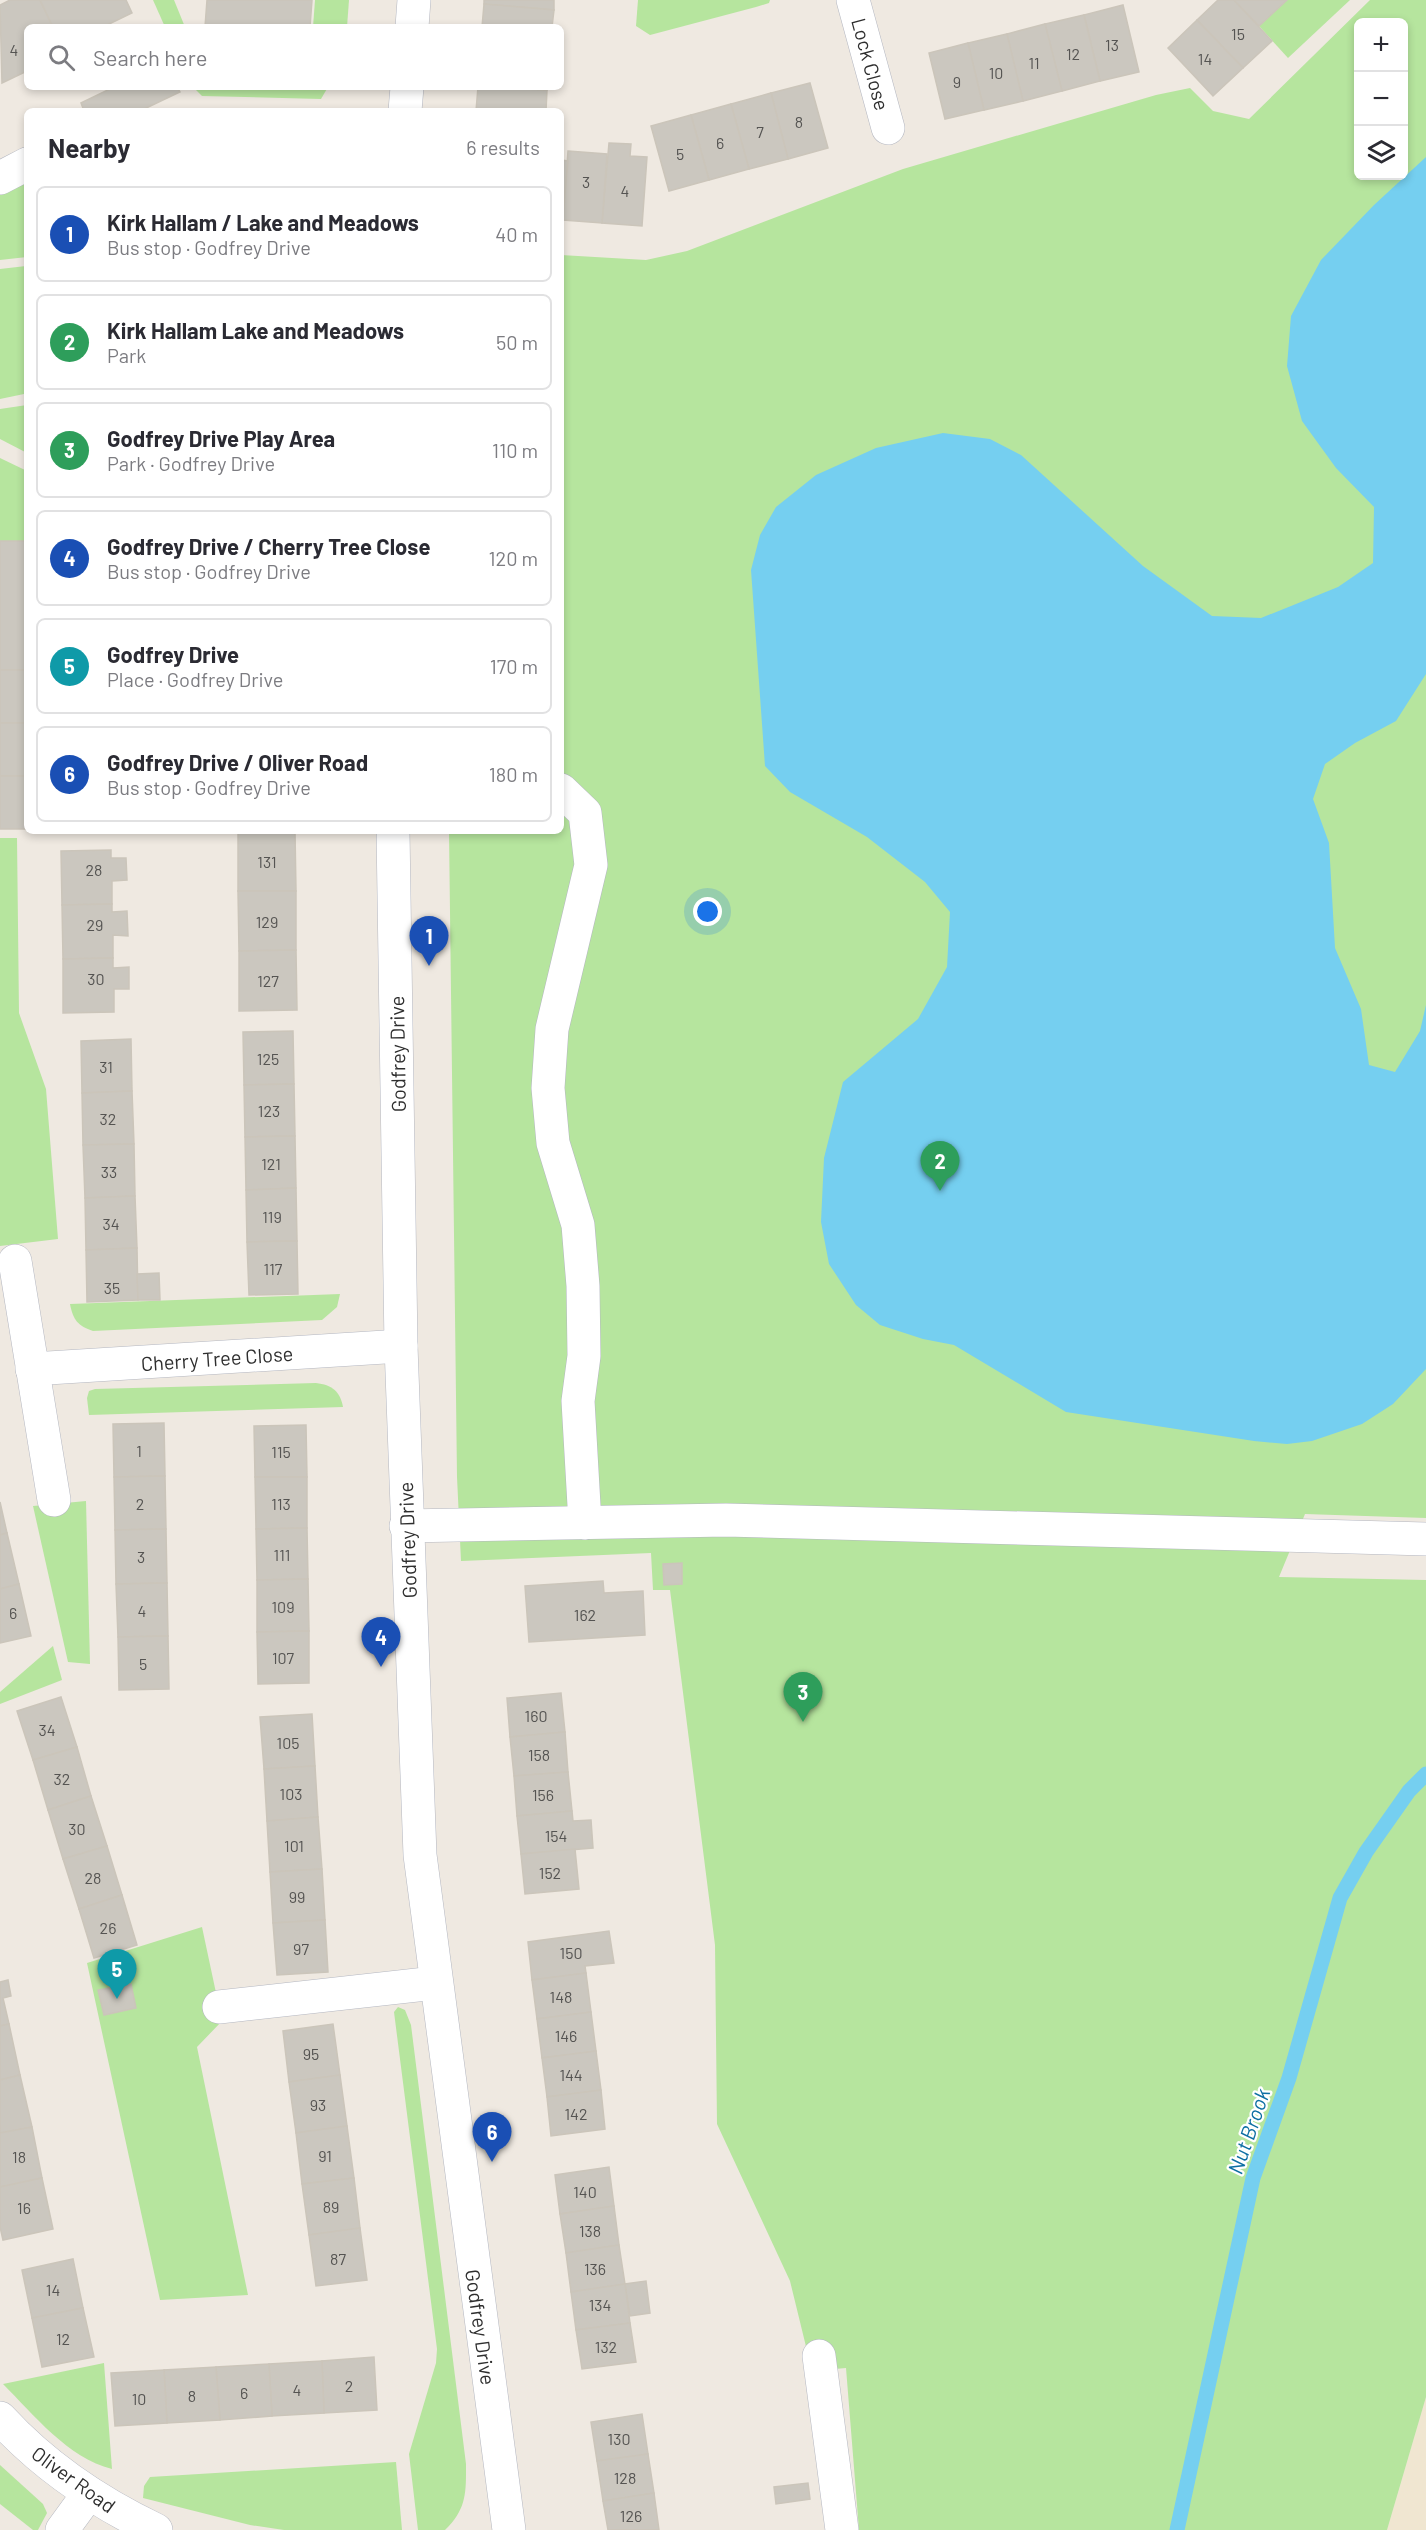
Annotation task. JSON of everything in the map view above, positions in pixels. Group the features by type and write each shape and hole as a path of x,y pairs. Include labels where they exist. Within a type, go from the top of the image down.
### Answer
{"street":[{"path":"412,24 414,0"},
{"name":"Lock Close","path":"853,0 888,128"},
{"path":"405,108 407,90"},
{"path":"0,178 24,166"},
{"path":"564,793 585,813 591,865 552,1029 548,1088 553,1143 578,1224 583,1286 584,1356 578,1401 585,1523"},
{"name":"Godfrey Drive","path":"393,834 401,1346 420,1855 435,1983 509,2530"},
{"path":"15,1261 54,1500"},
{"name":"Cherry Tree Close","path":"32,1369 401,1346"},
{"path":"406,1526 726,1520 1426,1539"},
{"path":"219,2007 435,1983"},
{"path":"819,2356 842,2530"},
{"name":"Oliver Road","path":"0,2418 64,2477 120,2513 156,2530"},
{"path":"62,2530 89,2493"}],"shaded area":[{"path":"1426,2397 1426,2530 1387,2530"}],"green space":[{"path":"153,0 174,0 184,24 164,24"},
{"path":"315,0 349,0 347,24 313,24"},
{"path":"638,0 770,0 769,3 756,7 650,35 636,26"},
{"path":"1287,0 1350,0 1288,58 1259,26"},
{"path":"1370,0 1426,0 1426,1518 1305,1514 1279,1577 1426,1580 1426,2397 1387,2530 859,2530 846,2368 812,2371 790,2281 717,2124 715,1945 670,1590 653,1590 651,1553 461,1561 457,1477 449,834 564,834 564,255 646,260 687,251 903,169 1156,95 1190,88 1213,111 1249,119"},
{"path":"196,90 326,90 321,99 202,96"},
{"path":"24,181 24,257 0,260 0,193"},
{"path":"24,266 24,394 0,399 0,269"},
{"path":"24,405 24,451 0,439 0,409"},
{"path":"0,458 24,470 24,541 0,541"},
{"path":"0,838 17,838 19,1013 46,1089 58,1239 0,1246"},
{"path":"340,1294 337,1307 322,1320 93,1331 77,1322 70,1304"},
{"path":"316,1383 327,1385 334,1390 340,1397 343,1407 89,1415 87,1398 89,1391 95,1389"},
{"path":"86,1501 90,1664 68,1662 33,1506"},
{"path":"53,1646 62,1680 0,1704 0,1692"},
{"path":"202,1927 222,2021 197,2047 248,2295 160,2300 87,1963"},
{"path":"398,2007 405,2010 411,2025 466,2464 464,2500 458,2515 445,2530 418,2530 409,2454 436,2363 437,2349 394,2012"},
{"path":"104,2363 112,2469 96,2463 66,2445 3,2384"},
{"path":"396,2462 402,2530 284,2530 250,2525 143,2498 144,2486 150,2477"},
{"path":"0,2465 43,2504 47,2513 38,2530 33,2530 0,2504"}],"water":[{"path":"1426,157 1426,674 1396,721 1355,743 1325,764 1313,799 1329,843 1335,948 1361,1009 1369,1065 1395,1072 1420,1031 1426,1005 1426,1369 1393,1404 1362,1424 1312,1441 1287,1444 1066,1412 954,1345 923,1339 880,1325 856,1305 829,1264 821,1222 824,1158 843,1082 918,1019 947,967 950,912 925,882 867,837 790,792 765,766 751,570 760,535 776,507 816,475 876,448 943,433 990,439 1021,455 1143,566 1212,616 1261,618 1338,587 1373,563 1374,507 1336,468 1302,421 1287,366 1291,316 1321,260 1401,180 1408,180 1408,174"}],"building":[{"path":"10,0 40,0 52,24 24,24 24,72 2,83 0,5"},
{"path":"40,0 126,0 132,13 109,24 52,24"},
{"path":"207,0 312,0 310,24 205,24"},
{"path":"484,0 554,0 554,10 484,4"},
{"path":"1218,0 1234,0 1272,41 1243,68 1197,20"},
{"path":"1234,0 1287,0 1259,26"},
{"path":"484,4 554,10 552,24 482,24"},
{"path":"1123,5 1139,72 1100,81 1084,15"},
{"path":"1084,15 1100,81 1062,91 1045,24"},
{"path":"1197,20 1243,68 1213,96 1168,48"},
{"path":"1045,24 1062,91 1023,101 1007,34"},
{"path":"1007,34 1023,101 984,110 968,43"},
{"path":"968,43 984,110 945,119 929,53"},
{"path":"810,83 828,148 788,159 771,93"},
{"path":"108,90 179,90 180,92 146,108 83,108 81,103"},
{"path":"478,90 547,90 546,108 476,108"},
{"path":"771,93 788,159 749,169 731,104"},
{"path":"731,104 749,169 709,180 691,115"},
{"path":"691,115 709,180 669,191 651,126"},
{"path":"609,143 631,144 630,156 647,157 642,226 602,223"},
{"path":"568,151 607,154 602,223 564,220"},
{"path":"564,160 568,161 564,201"},
{"path":"0,541 24,541 24,670 0,670"},
{"path":"0,670 24,670 24,723 0,723"},
{"path":"0,723 24,723 24,776 0,776"},
{"path":"0,776 24,776 24,829 0,829"},
{"path":"238,834 295,834 296,891 238,891"},
{"path":"111,850 111,858 126,858 127,880 112,881 112,904 62,905 61,851"},
{"path":"238,891 296,891 296,950 239,951"},
{"path":"112,904 112,912 127,911 128,936 113,935 113,958 63,959 62,905"},
{"path":"296,950 297,1010 239,1011 239,951"},
{"path":"113,958 113,968 129,967 129,989 114,989 114,1012 63,1013 63,959"},
{"path":"293,1031 294,1084 244,1085 243,1032"},
{"path":"131,1039 132,1091 82,1093 81,1041"},
{"path":"294,1084 295,1136 245,1137 244,1085"},
{"path":"132,1091 134,1144 83,1145 82,1093"},
{"path":"295,1136 296,1188 246,1190 245,1137"},
{"path":"134,1144 135,1196 85,1198 83,1145"},
{"path":"296,1188 297,1241 247,1242 246,1190"},
{"path":"135,1196 137,1248 86,1250 85,1198"},
{"path":"297,1241 298,1294 249,1295 247,1242"},
{"path":"137,1248 138,1300 87,1302 86,1250"},
{"path":"159,1273 160,1300 138,1300 137,1274"},
{"path":"164,1423 165,1476 114,1477 113,1424"},
{"path":"306,1425 307,1477 255,1477 254,1426"},
{"path":"165,1476 166,1529 115,1530 114,1477"},
{"path":"255,1477 307,1477 307,1528 256,1529"},
{"path":"0,1502 7,1533 0,1535"},
{"path":"307,1528 308,1579 257,1580 256,1529"},
{"path":"166,1529 167,1583 116,1584 115,1530"},
{"path":"7,1533 19,1584 0,1589 0,1535"},
{"path":"682,1563 682,1584 664,1585 663,1564"},
{"path":"308,1579 309,1631 257,1632 257,1580"},
{"path":"603,1581 604,1593 643,1591 645,1635 529,1642 525,1586"},
{"path":"167,1583 168,1636 118,1637 116,1584"},
{"path":"19,1584 31,1636 0,1643 0,1589"},
{"path":"309,1631 309,1683 258,1684 257,1632"},
{"path":"168,1636 169,1689 119,1690 118,1637"},
{"path":"561,1693 565,1732 510,1737 507,1698"},
{"path":"61,1697 77,1747 33,1760 17,1711"},
{"path":"312,1714 315,1766 264,1769 260,1717"},
{"path":"565,1732 568,1772 514,1776 510,1737"},
{"path":"77,1747 91,1796 48,1810 33,1760"},
{"path":"315,1766 318,1817 267,1821 264,1769"},
{"path":"568,1772 572,1811 517,1816 514,1776"},
{"path":"91,1796 107,1846 63,1859 48,1810"},
{"path":"572,1811 573,1821 591,1820 593,1848 521,1854 517,1816"},
{"path":"318,1817 322,1869 270,1872 267,1821"},
{"path":"107,1846 122,1895 79,1909 63,1859"},
{"path":"575,1849 579,1889 525,1894 521,1854"},
{"path":"322,1869 325,1920 273,1923 270,1872"},
{"path":"122,1895 137,1945 94,1958 79,1909"},
{"path":"325,1920 328,1972 277,1975 273,1923"},
{"path":"609,1931 614,1963 585,1966 586,1973 532,1980 528,1942"},
{"path":"586,1973 591,2012 537,2019 532,1980"},
{"path":"8,1980 11,1996 3,1998 9,2024 0,2026 0,1982"},
{"path":"131,1984 136,2008 104,2015 98,1990"},
{"path":"591,2012 596,2051 542,2058 537,2019"},
{"path":"9,2024 20,2075 0,2080 0,2026"},
{"path":"333,2024 340,2075 289,2082 283,2031"},
{"path":"596,2051 601,2090 547,2097 542,2058"},
{"path":"20,2075 32,2127 0,2133 0,2080"},
{"path":"340,2075 347,2126 296,2133 289,2082"},
{"path":"601,2090 605,2129 551,2136 547,2097"},
{"path":"347,2126 354,2178 302,2184 296,2133"},
{"path":"32,2127 42,2178 0,2187 0,2133"},
{"path":"609,2167 614,2206 560,2214 555,2175"},
{"path":"42,2178 53,2229 3,2240 0,2227 0,2187"},
{"path":"354,2178 360,2228 309,2235 302,2184"},
{"path":"614,2206 619,2245 566,2253 560,2214"},
{"path":"360,2228 367,2280 316,2286 309,2235"},
{"path":"619,2245 625,2284 571,2292 566,2253"},
{"path":"73,2259 83,2308 32,2318 22,2270"},
{"path":"646,2281 650,2313 630,2316 625,2284"},
{"path":"625,2284 630,2323 576,2330 571,2292"},
{"path":"83,2308 94,2357 42,2367 32,2318"},
{"path":"630,2323 636,2362 582,2369 576,2330"},
{"path":"374,2357 377,2410 324,2413 322,2361"},
{"path":"322,2361 324,2413 272,2416 269,2364"},
{"path":"269,2364 272,2416 220,2420 216,2367"},
{"path":"216,2367 220,2420 167,2423 164,2370"},
{"path":"164,2370 167,2423 115,2426 111,2373"},
{"path":"642,2414 648,2454 597,2461 591,2422"},
{"path":"648,2454 654,2493 603,2501 597,2461"},
{"path":"808,2483 810,2499 776,2504 774,2487"},
{"path":"654,2493 659,2530 608,2530 603,2501"}],"waterway":[{"name":"Nut Brook","path":"1177,2530 1253,2178 1289,2078 1340,1898 1366,1852 1409,1791 1426,1774"}],"place":[{"name":"Kirk Hallam / Lake and Meadows","path":"429,966"},
{"name":"Kirk Hallam Lake and Meadows","path":"940,1191"},
{"name":"Godfrey Drive / Cherry Tree Close","path":"381,1667"},
{"name":"Godfrey Drive Play Area","path":"803,1722"},
{"name":"Godfrey Drive","path":"117,1999"},
{"name":"Godfrey Drive / Oliver Road","path":"492,2162"}]}
